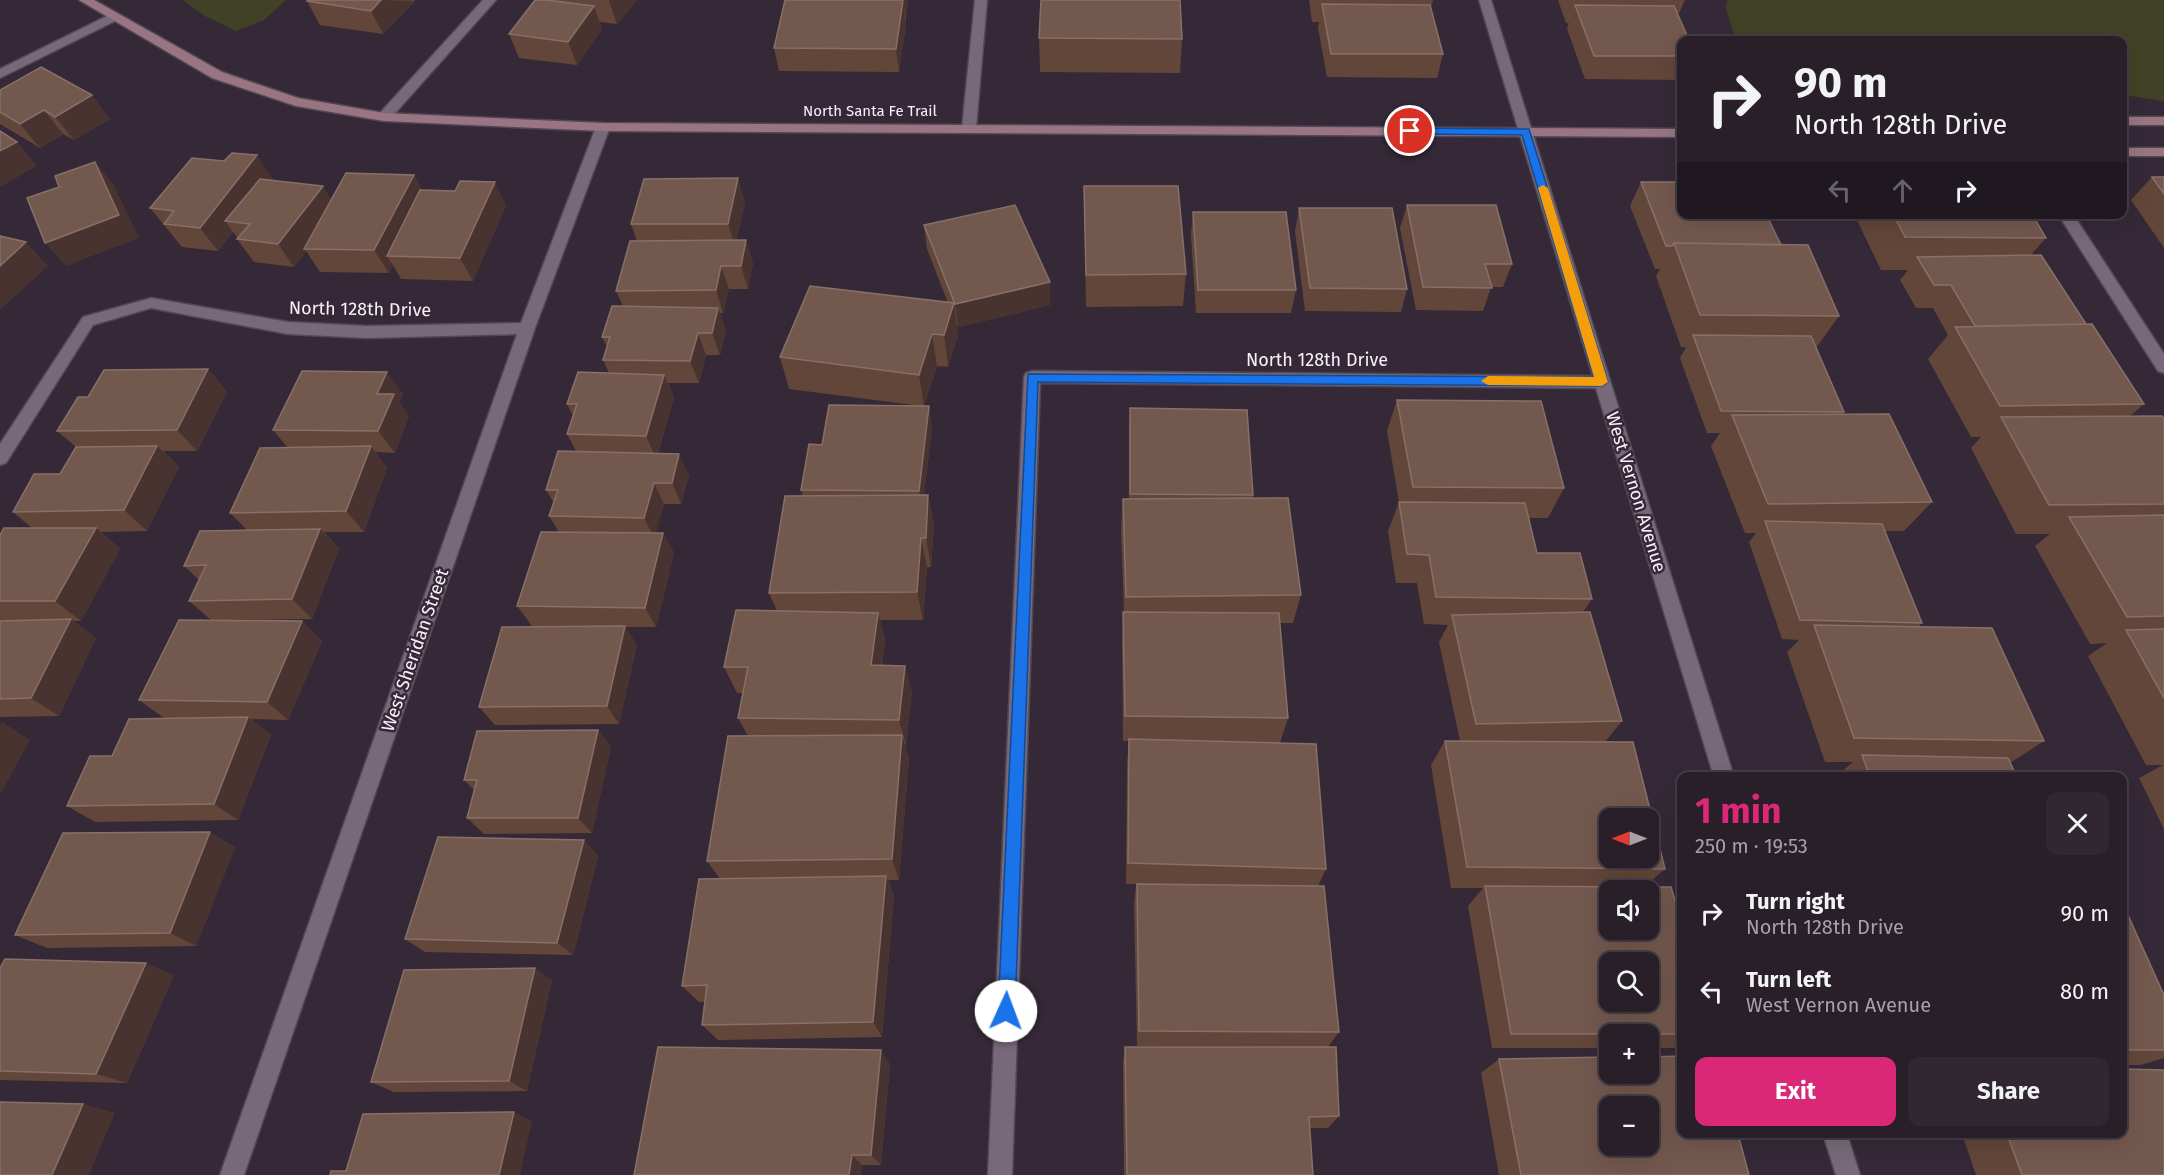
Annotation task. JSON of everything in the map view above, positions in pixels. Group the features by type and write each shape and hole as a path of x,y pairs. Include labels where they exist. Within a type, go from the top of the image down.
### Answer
{"street":[{"name":"North Santa Fe Trail","path":"85,0 217,75 296,102 384,117 603,127 1677,133"},
{"path":"384,117 490,0"},
{"path":"969,128 981,0"},
{"name":"West Vernon Avenue","path":"1485,0 1722,772"},
{"path":"0,75 113,17"},
{"path":"2127,121 2164,121"},
{"name":"West Sheridan Street","path":"232,1175 527,328 603,127"},
{"path":"2127,152 2164,152"},
{"path":"2068,219 2164,367"},
{"name":"North 128th Drive","path":"0,458 88,321 151,303 288,328 366,332 527,328"},
{"name":"North 128th Drive","path":"1000,1175 1032,377 1602,382"},
{"path":"1836,1138 1848,1175"}],"green space":[{"path":"183,0 286,0 264,20 236,31 203,15"},
{"path":"1728,0 2164,0 2164,101 2127,96 2127,36 1735,36 1725,6"}],"building":[{"path":"308,0 381,0 371,11"},
{"path":"535,0 594,6 568,42 509,34"},
{"path":"785,0 903,0 896,49 774,48"},
{"path":"1041,0 1180,0 1182,39 1039,38"},
{"path":"1322,4 1430,5 1443,54 1331,54"},
{"path":"1575,5 1674,6 1687,36 1677,36 1677,56 1594,56"},
{"path":"41,67 92,95 55,117 44,110 20,124 0,112 0,90"},
{"path":"0,131 17,142 0,151"},
{"path":"232,153 257,155 200,228 164,224 174,211 150,208 192,158 224,161"},
{"path":"95,162 119,215 45,243 27,198 59,187 55,176"},
{"path":"346,173 414,175 374,250 304,249"},
{"path":"2152,177 2164,177 2164,194"},
{"path":"738,178 728,224 631,224 644,179"},
{"path":"260,179 323,186 278,244 237,239 250,224 225,221"},
{"path":"460,181 495,182 460,258 387,256 420,190 455,191"},
{"path":"1641,182 1677,182 1677,219 1768,219 1781,245 1674,243 1672,246 1666,246"},
{"path":"1084,186 1178,186 1186,274 1086,275"},
{"path":"1015,205 1050,282 955,304 924,225"},
{"path":"1407,205 1496,205 1512,264 1485,264 1492,288 1423,287"},
{"path":"1299,208 1392,208 1407,289 1310,288"},
{"path":"1193,212 1286,212 1296,290 1198,290"},
{"path":"1896,219 2035,219 2046,238 1905,237"},
{"path":"0,236 26,242 0,266"},
{"path":"746,240 741,266 721,266 716,290 616,291 630,241"},
{"path":"1674,243 1808,245 1839,316 1700,315"},
{"path":"2041,255 2086,324 1975,326 1951,285 1934,285 1917,257"},
{"path":"810,286 954,303 944,335 932,334 919,375 780,357"},
{"path":"612,306 718,308 712,333 698,333 690,361 603,360 610,337 602,337"},
{"path":"2092,324 2144,404 2000,406 1955,327"},
{"path":"1693,335 1811,336 1844,412 1721,411"},
{"path":"208,369 177,430 57,431 78,397 88,397 104,370"},
{"path":"302,371 387,372 377,394 394,394 378,431 273,430"},
{"path":"578,372 664,375 646,436 567,434 577,404 567,404"},
{"path":"1397,400 1541,401 1564,488 1413,487"},
{"path":"829,405 929,406 919,491 801,490 809,444 822,445"},
{"path":"1130,408 1247,410 1253,495 1130,494"},
{"path":"1889,414 1932,502 1768,504 1732,415"},
{"path":"2162,416 2164,419 2164,504 2049,505 2001,417"},
{"path":"157,446 124,510 13,512 34,474 60,474 76,447"},
{"path":"371,446 346,511 230,513 260,448"},
{"path":"558,451 679,454 672,483 654,483 644,518 549,516 558,490 546,490"},
{"path":"928,495 926,538 921,538 917,592 769,593 785,496"},
{"path":"1288,498 1301,595 1126,597 1123,499"},
{"path":"1399,502 1525,503 1537,553 1580,553 1592,599 1436,597 1429,555 1407,554"},
{"path":"2164,515 2164,616 2127,617 2069,517"},
{"path":"1765,521 1882,524 1922,623 1800,620"},
{"path":"4,528 96,528 55,601 0,601 0,535"},
{"path":"320,529 292,599 189,601 206,565 184,566 200,531"},
{"path":"541,532 663,533 645,608 517,606"},
{"path":"736,610 878,613 871,665 905,666 899,720 738,718 748,667 724,667"},
{"path":"1123,612 1279,613 1288,718 1125,716"},
{"path":"1590,612 1622,721 1476,724 1452,615"},
{"path":"71,619 31,698 0,699 0,621"},
{"path":"179,620 302,621 267,702 139,700"},
{"path":"1814,625 1992,628 2044,741 1854,738"},
{"path":"625,626 607,706 479,707 502,627"},
{"path":"2164,629 2164,698 2126,630"},
{"path":"248,717 214,804 67,806 90,756 112,756 129,719"},
{"path":"598,730 578,818 467,818 477,780 464,780 477,731"},
{"path":"902,735 892,859 707,861 728,736"},
{"path":"1129,739 1316,744 1326,869 1128,863"},
{"path":"1445,741 1633,742 1650,808 1599,808 1599,868 1659,868 1659,845 1665,869 1467,867"},
{"path":"1862,755 2008,758 2015,772 1868,772"},
{"path":"210,832 170,933 15,935 63,833"},
{"path":"438,837 584,840 557,943 405,939"},
{"path":"886,876 873,1022 702,1025 707,985 682,986 699,879"},
{"path":"1137,884 1324,886 1339,1032 1139,1031"},
{"path":"1485,886 1599,887 1599,940 1659,940 1659,887 1671,887 1677,908 1677,1034 1659,1034 1659,1024 1599,1024 1599,1034 1511,1034"},
{"path":"2127,913 2164,995 2164,1050 2127,1050"},
{"path":"5,959 146,963 96,1074 0,1071 0,968"},
{"path":"535,968 509,1081 371,1082 404,970"},
{"path":"658,1047 881,1050 871,1155 852,1155 849,1175 634,1175"},
{"path":"1125,1047 1336,1047 1339,1116 1309,1117 1313,1175 1127,1175"},
{"path":"1677,1056 1677,1138 1739,1138 1749,1175 1521,1175 1499,1059 1599,1057 1599,1084 1659,1084 1659,1057"},
{"path":"2127,1069 2164,1070 2164,1175 2022,1175 2008,1138 2127,1138"},
{"path":"0,1102 83,1104 52,1175 0,1175"},
{"path":"514,1112 499,1175 330,1175 331,1171 346,1171 363,1114"}],"slow traffic":[{"path":"1488,381 1602,382 1543,188"}],"route":[{"path":"1006,1011 1032,377 1602,382 1526,132 1410,131"}]}
